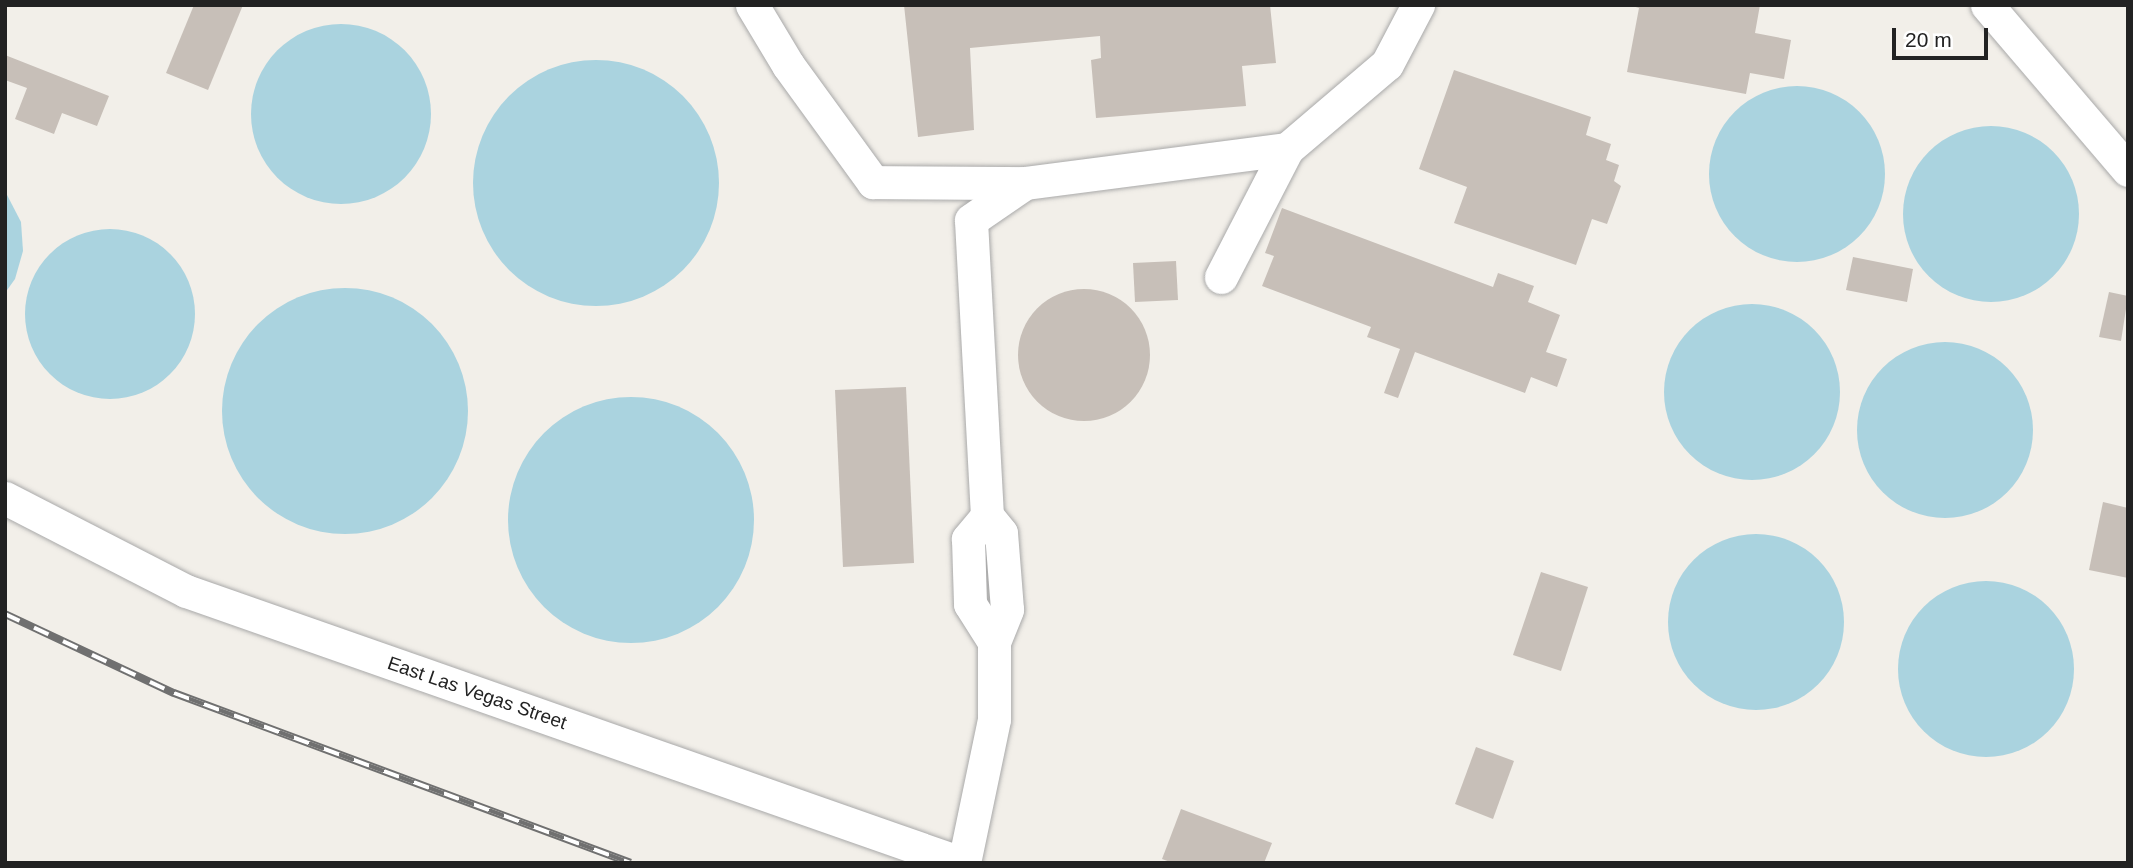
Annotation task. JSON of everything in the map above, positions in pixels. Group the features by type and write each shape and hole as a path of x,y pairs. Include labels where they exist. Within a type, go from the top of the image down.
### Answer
{"street":[{"path":"752,5 788,65 873,182 1025,183 1287,149"},
{"path":"1221,277 1287,149 1387,64 1418,5"},
{"path":"1987,5 2128,170"},
{"path":"962,863 994,719 994,642 1007,609 1002,533 986,516 971,220 1025,183"},
{"name":"East Las Vegas Street","path":"5,498 186,591 962,863"}],"water":[{"path":"341,24 375,31 391,39 404,51 416,64 424,80 431,114 424,148 416,164 404,177 391,189 375,197 341,204 307,197 291,189 278,177 266,164 258,148 251,114 258,80 266,64 278,51 291,39 307,31"},
{"path":"584,60 608,60 632,65 654,74 683,96 710,136 717,159 717,207 710,230 683,270 654,292 632,301 608,306 584,306 560,301 538,292 518,278 501,261 487,241 478,219 473,195 473,171 478,147 487,125 501,105 518,88 538,74 560,65"},
{"path":"1797,86 1831,93 1859,112 1878,140 1885,174 1878,208 1859,236 1831,255 1797,262 1763,255 1735,236 1716,208 1709,174 1716,140 1735,112 1763,93"},
{"path":"1991,126 2025,133 2053,152 2072,180 2079,214 2072,248 2053,276 2025,295 1991,302 1957,295 1929,276 1910,248 1903,214 1910,180 1929,152 1957,133"},
{"path":"5,191 21,222 23,251 15,279 5,293"},
{"path":"110,229 143,235 170,254 189,281 195,314 189,347 170,374 143,393 110,399 77,393 50,374 31,347 25,314 31,281 50,254 77,235"},
{"path":"333,288 357,288 381,293 403,302 432,324 459,364 466,387 466,435 459,458 432,498 403,520 381,529 357,534 333,534 309,529 287,520 267,506 250,489 236,469 227,447 222,423 222,399 227,375 236,353 250,333 267,316 287,302 309,293"},
{"path":"1752,304 1786,311 1814,330 1833,358 1840,392 1833,426 1814,454 1786,473 1752,480 1718,473 1690,454 1671,426 1664,392 1671,358 1690,330 1718,311"},
{"path":"1945,342 1979,349 2007,368 2026,396 2033,430 2026,464 2007,492 1979,511 1945,518 1911,511 1883,492 1864,464 1857,430 1864,396 1883,368 1911,349"},
{"path":"619,397 643,397 667,402 689,411 718,433 745,473 752,496 752,544 745,567 718,607 689,629 667,638 643,643 619,643 595,638 573,629 553,615 536,598 522,578 513,556 508,532 508,508 513,484 522,462 536,442 553,425 573,411 595,402"},
{"path":"1756,534 1790,541 1818,560 1837,588 1844,622 1837,656 1818,684 1790,703 1756,710 1722,703 1694,684 1675,656 1668,622 1675,588 1694,560 1722,541"},
{"path":"1986,581 2020,588 2048,607 2067,635 2074,669 2067,703 2048,731 2020,750 1986,757 1952,750 1924,731 1905,703 1898,669 1905,635 1924,607 1952,588"}],"building":[{"path":"194,5 243,5 208,90 166,73"},
{"path":"904,5 1270,5 1276,63 1242,66 1246,106 1096,118 1091,60 1101,58 1100,36 970,48 974,130 918,137"},
{"path":"1629,5 1760,5 1755,33 1791,40 1784,79 1750,73 1746,94 1627,72 1639,8"},
{"path":"5,55 109,96 97,126 62,113 54,134 15,119 27,88 5,80"},
{"path":"1454,70 1591,117 1586,135 1611,144 1606,160 1619,165 1614,181 1621,186 1607,224 1592,219 1576,265 1454,223 1467,187 1419,169"},
{"path":"1282,208 1493,287 1498,273 1534,286 1528,302 1560,315 1546,352 1567,359 1557,387 1531,377 1525,393 1415,352 1398,398 1384,393 1400,349 1367,337 1371,327 1262,286 1274,256 1265,253"},
{"path":"1853,257 1913,269 1907,302 1846,290"},
{"path":"1176,261 1178,300 1135,302 1133,263"},
{"path":"1084,289 1109,294 1131,308 1145,330 1150,355 1145,380 1131,402 1109,416 1084,421 1059,416 1037,402 1023,380 1018,355 1023,330 1037,308 1059,294"},
{"path":"2109,292 2128,296 2121,341 2099,337"},
{"path":"906,387 914,563 843,567 835,390"},
{"path":"2103,502 2128,508 2128,578 2089,570"},
{"path":"1541,572 1588,587 1561,671 1513,655"},
{"path":"1476,747 1514,761 1493,819 1455,804"},
{"path":"1181,809 1272,843 1264,863 1173,863 1162,859"}],"railway":[{"path":"5,614 174,693 630,863"}]}
